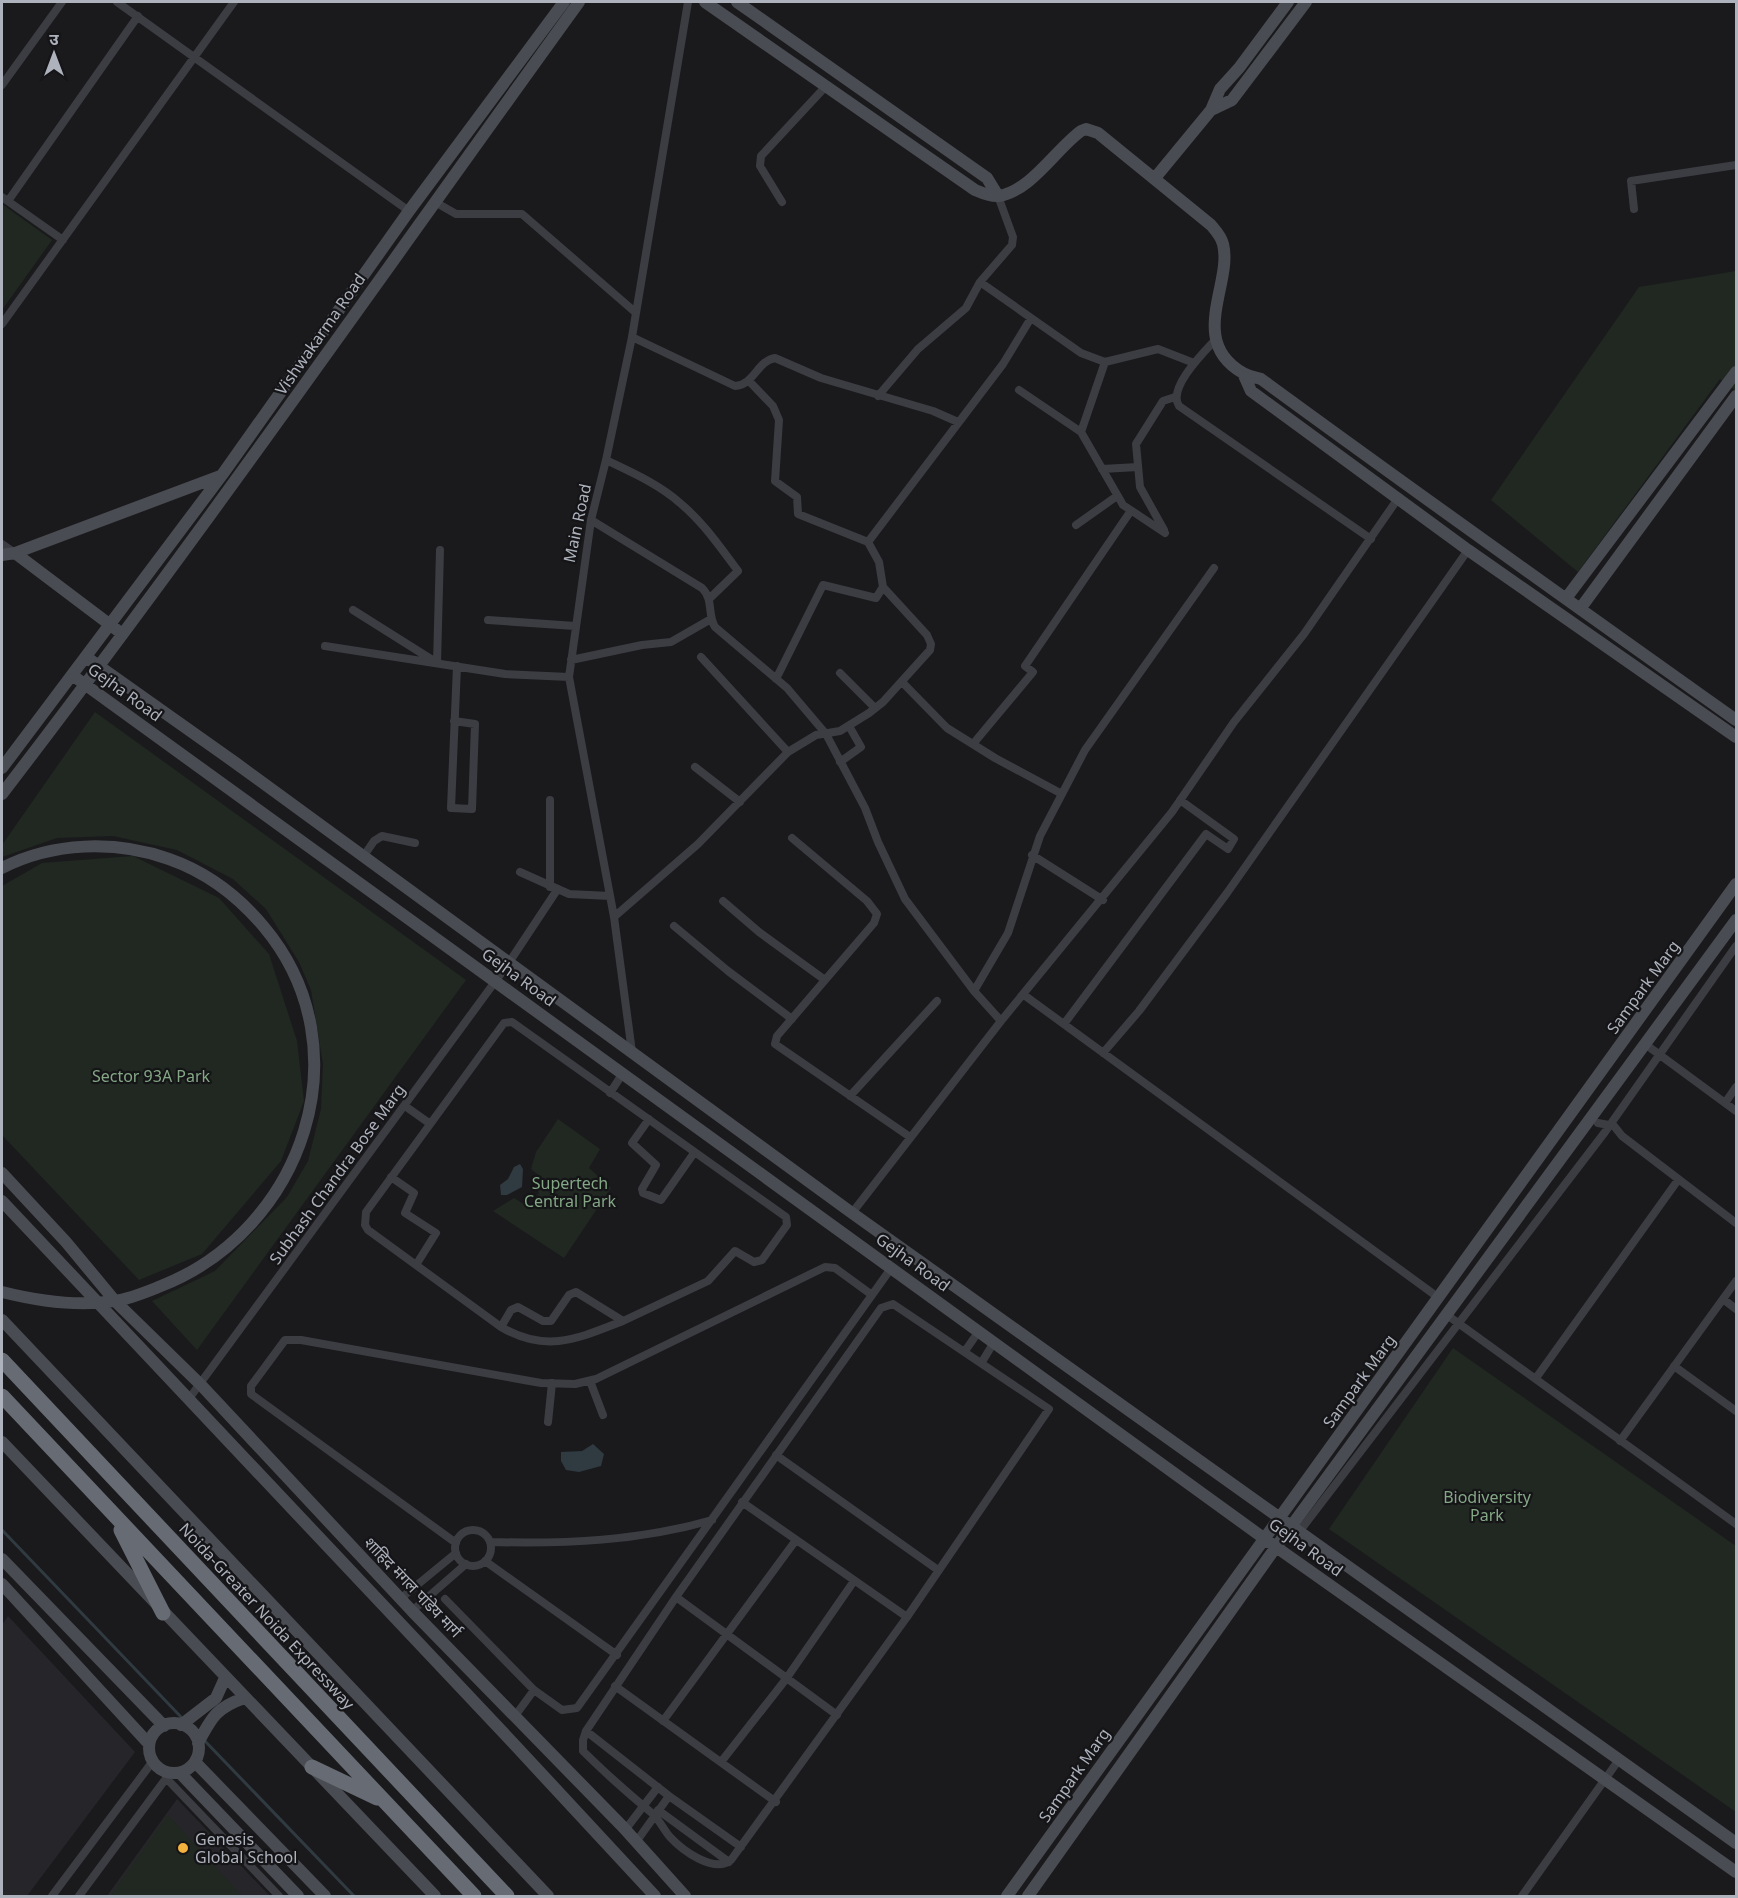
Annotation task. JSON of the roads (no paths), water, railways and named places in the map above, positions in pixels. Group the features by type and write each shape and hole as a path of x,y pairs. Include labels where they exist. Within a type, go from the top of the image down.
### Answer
{"highway":[{"name":"Noida-Greater Noida Expressway","path":"2,1360 507,1896"},
{"path":"2,1396 474,1896"},
{"path":"113,1514 163,1613"},
{"path":"312,1767 385,1802"}],"street":[{"path":"2,85 62,2"},
{"path":"117,2 409,211"},
{"path":"2,322 234,2"},
{"name":"Vishwakarma Road","path":"2,768 222,475 409,211 564,2"},
{"name":"Vishwakarma Road","path":"2,794 245,469 375,284 579,2"},
{"name":"Main Road","path":"632,1052 614,916 569,677 591,520 632,337 634,312 688,2"},
{"path":"705,2 975,190 998,196 1029,181 1074,136 1086,129 1098,133 1211,225 1220,237 1224,257 1215,305 1217,338 1228,359 1243,373 1251,391 1399,497 1468,550 1737,737"},
{"path":"737,2 987,178 998,196 1014,241 980,282 966,308 918,349 878,396"},
{"path":"1155,178 1211,110 1232,99 1244,72 1288,2"},
{"path":"1244,72 1306,2"},
{"path":"63,240 5,199 138,16"},
{"path":"782,202 760,166 761,156 827,85"},
{"path":"1634,209 1631,181 1737,165"},
{"path":"435,202 456,214 522,214 634,312"},
{"path":"365,275 375,284"},
{"path":"980,282 1081,353 1105,362 1158,349 1194,363"},
{"path":"868,542 1003,364 1031,318"},
{"path":"632,337 728,384 741,386 749,381 765,362 775,358 821,378 933,411 958,422"},
{"path":"1019,390 1081,432 1117,496 1130,512 1165,533 1140,487 1136,444 1163,402 1175,397 1194,363 1217,338"},
{"path":"1081,432 1105,362"},
{"path":"1567,597 1737,372"},
{"path":"1243,373 1261,379 1737,720"},
{"path":"614,916 672,868 788,752 801,742 840,731 875,708 925,657 931,644 927,635 883,587 879,562 868,542 798,514 797,497 775,481 779,420 777,411 749,381"},
{"path":"1580,609 1737,396"},
{"path":"1175,397 1179,406 1371,539"},
{"path":"606,460 633,473 679,502 705,528 738,571 710,598"},
{"path":"1102,469 1138,467"},
{"path":"2,555 15,553 222,475"},
{"path":"1076,525 1117,496"},
{"path":"852,1213 1001,1022 1103,900 1180,800 1234,722 1304,634 1399,497"},
{"path":"1414,508 1423,497"},
{"path":"973,744 1033,672 1025,666 1130,512"},
{"path":"591,520 702,588 710,598 711,619 715,627 788,688 826,734 865,808 905,899 974,991 1001,1022"},
{"path":"2,544 123,635"},
{"path":"437,663 440,550"},
{"path":"1103,1053 1139,1011 1227,893 1468,550"},
{"path":"1489,564 1497,550"},
{"path":"974,991 1008,933 1032,855 1085,750 1214,568"},
{"path":"776,679 823,585 876,598 883,587"},
{"path":"353,610 437,663"},
{"path":"571,660 642,645 671,642 711,619"},
{"path":"488,620 575,626"},
{"path":"324,646 505,674 569,677"},
{"name":"Gejha Road","path":"86,657 852,1213 1737,1844"},
{"path":"701,657 788,752"},
{"path":"454,721 475,724 472,809 451,808 454,721 457,666"},
{"path":"840,673 875,708"},
{"name":"Gejha Road","path":"72,675 1276,1547 1737,1872"},
{"path":"902,682 947,728 1062,794"},
{"path":"840,762 861,747 849,726"},
{"path":"695,767 740,802"},
{"path":"550,800 554,889"},
{"path":"1064,1024 1206,834 1228,849 1234,839 1180,800"},
{"path":"363,857 374,841 382,836 415,843"},
{"path":"792,838 859,894 877,914 874,923 775,1040 778,1048 910,1137"},
{"path":"2,868 30,855 66,848 106,846 146,851 184,864 220,886 254,916 280,946 296,980 310,1022 315,1064 312,1103 303,1137 284,1180 250,1228 214,1259 185,1276 115,1301 95,1303 47,1301 2,1292"},
{"path":"1032,855 1103,900"},
{"path":"520,872 554,889 579,896 610,896"},
{"name":"Sampark Marg","path":"1007,1896 1737,884"},
{"name":"Subhash Chandra Bose Marg","path":"188,1400 508,964 554,889"},
{"path":"723,901 759,932 825,980"},
{"name":"Sampark Marg","path":"1029,1896 1276,1547 1295,1530 1447,1315 1595,1120 1646,1044 1737,920"},
{"path":"674,926 728,971 792,1019"},
{"path":"1295,1530 1605,1132 1737,946"},
{"path":"1024,995 1439,1298"},
{"path":"850,1096 938,1001"},
{"path":"507,1021 517,1024 610,1093 786,1217 787,1225 759,1263 735,1251 708,1281 623,1321 566,1342 523,1336 501,1327 364,1225 366,1212 429,1123 507,1021"},
{"path":"1646,1044 1737,1112"},
{"path":"610,1093 623,1072"},
{"path":"1725,1103 1737,1087"},
{"path":"405,1106 429,1123"},
{"path":"649,1119 632,1143 656,1165 642,1189 643,1193 661,1200 694,1153"},
{"path":"1595,1120 1611,1124 1622,1136 1737,1223"},
{"path":"1595,1120 1605,1132 1622,1136"},
{"name":"शाहिद मंगल पांडेय मार्ग","path":"2,1173 66,1242 115,1301 201,1385 400,1599 625,1830 685,1896"},
{"path":"391,1177 414,1193 405,1213 436,1233 416,1265"},
{"path":"1536,1378 1678,1180"},
{"path":"2,1201 95,1303 513,1743 655,1896"},
{"path":"456,1543 251,1394 251,1386 281,1344 291,1338 552,1383 575,1384 590,1381 825,1267 835,1268 872,1295"},
{"path":"445,1599 534,1690 562,1710 572,1710 617,1655 892,1267"},
{"path":"1620,1441 1737,1281"},
{"path":"501,1327 511,1310 518,1307 543,1321 551,1321 569,1295 576,1292 623,1321"},
{"path":"1723,1299 1737,1309"},
{"path":"656,1813 671,1838 693,1855 719,1865 729,1862 776,1802 907,1617 1049,1409 900,1306 893,1304 884,1306 676,1597 586,1731 581,1746 583,1751 643,1807 656,1813 729,1862"},
{"path":"1447,1315 1737,1524"},
{"path":"2,1320 548,1896"},
{"path":"965,1351 978,1331"},
{"path":"981,1362 994,1342"},
{"path":"1674,1366 1737,1411"},
{"path":"590,1381 603,1415"},
{"path":"548,1422 552,1383"},
{"path":"2,1442 435,1896"},
{"path":"776,1455 938,1570"},
{"path":"742,1502 907,1617"},
{"path":"490,1542 543,1544 616,1540 662,1533 713,1520"},
{"path":"470,1530 480,1531 490,1542 490,1552 485,1561 476,1565 466,1564 456,1553 456,1543 461,1535 470,1530"},
{"path":"663,1721 796,1540"},
{"path":"400,1599 431,1576 456,1553"},
{"path":"2,1559 164,1726"},
{"path":"485,1561 617,1655"},
{"path":"412,1611 466,1564"},
{"path":"431,1576 441,1587"},
{"path":"721,1762 786,1679 854,1581"},
{"path":"2,1584 18,1611 149,1744 153,1761 160,1769 172,1775 298,1896"},
{"path":"676,1597 837,1715"},
{"path":"181,1725 216,1698 225,1678"},
{"path":"615,1686 776,1802"},
{"path":"515,1716 534,1690"},
{"path":"195,1762 198,1743 215,1713 244,1698"},
{"path":"149,1744 154,1733 164,1726 181,1725 189,1728 198,1743"},
{"path":"586,1731 669,1796 741,1847"},
{"path":"52,1896 153,1761"},
{"path":"1522,1896 1618,1761"},
{"path":"79,1896 172,1775 195,1762"},
{"path":"195,1762 325,1896"},
{"path":"172,1775 279,1896"},
{"path":"625,1830 658,1786"},
{"path":"636,1842 669,1796"}],"waterway":[{"path":"2,1530 183,1719"},
{"path":"188,1724 198,1734"},
{"path":"203,1739 354,1896"}],"place":[{"name":"Genesis Global School","path":"183,1848"}],"park label":[{"name":"Sector 93A Park","path":"151,1076"},
{"name":"Supertech Central Park","path":"570,1192"},
{"name":"Biodiversity Park","path":"1487,1506"}]}
